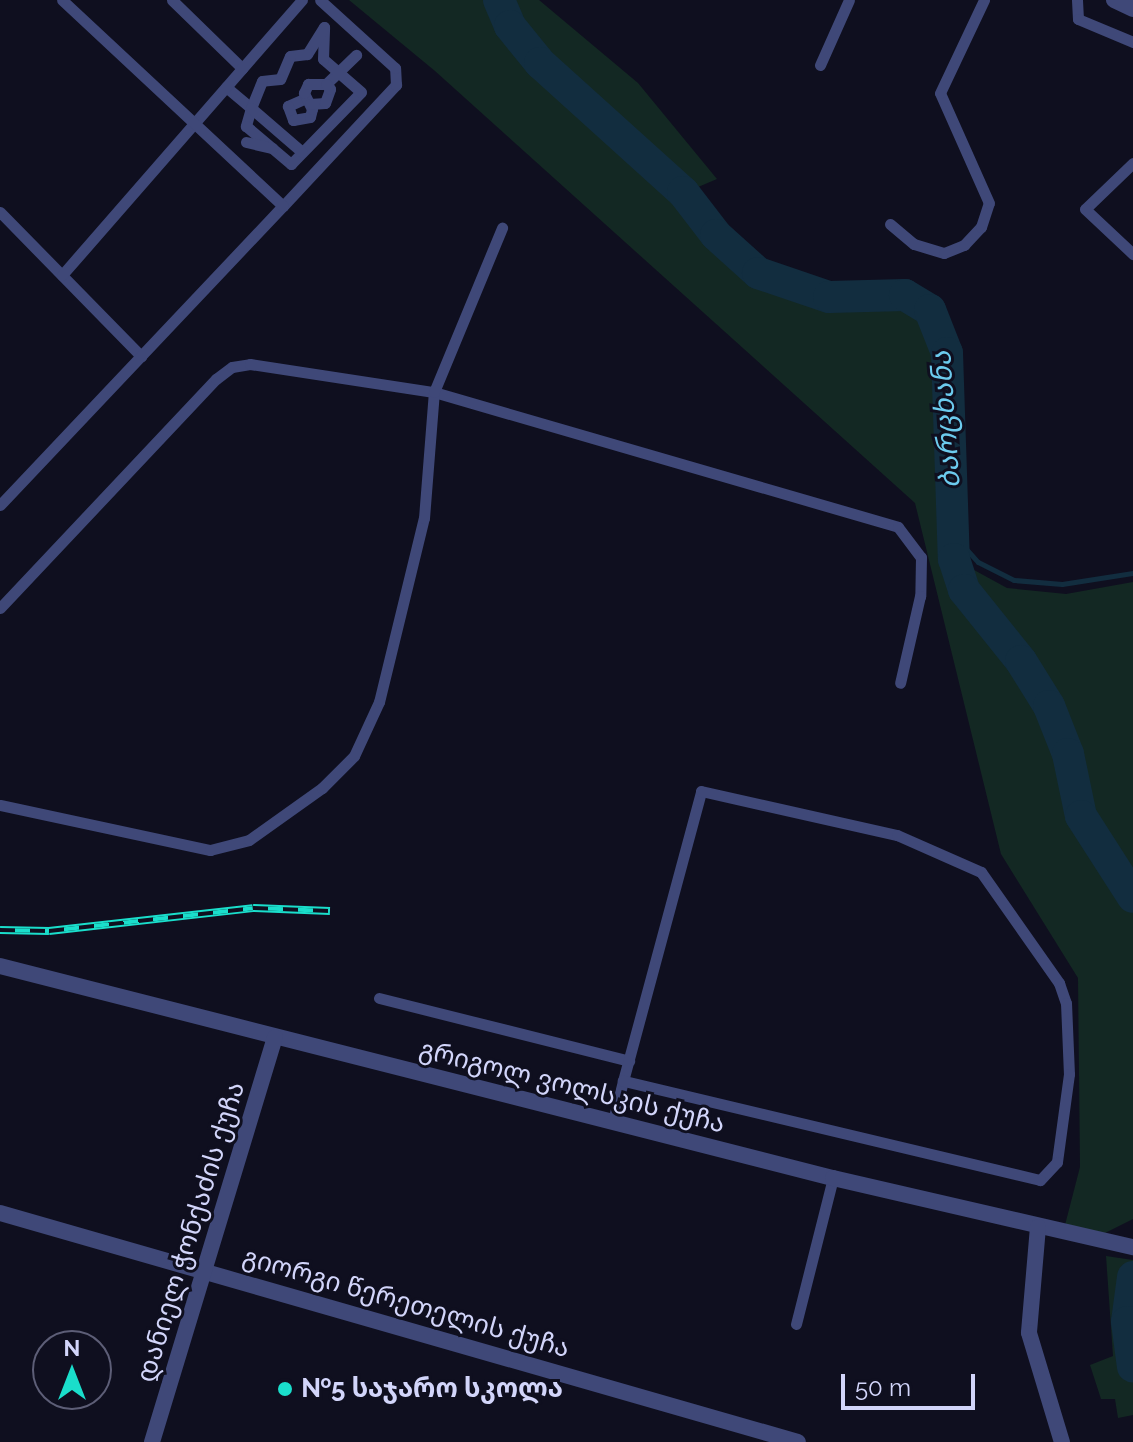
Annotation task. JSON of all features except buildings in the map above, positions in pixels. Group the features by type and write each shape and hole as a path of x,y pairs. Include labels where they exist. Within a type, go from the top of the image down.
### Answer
{"street":[{"path":"1114,0 1133,9"},
{"name":"გრიგოლ ვოლსკის ქუჩა","path":"0,966 833,1178 1133,1247"},
{"name":"დანიელ ჭონქაძის ქუჩა","path":"152,1442 275,1037"},
{"name":"გიორგი წერეთელის ქუჩა","path":"0,1213 205,1269 798,1442"},
{"path":"1038,1227 1029,1333 1062,1442"}],"lane":[{"path":"62,0 283,206"},
{"path":"172,0 242,68"},
{"path":"62,275 302,0"},
{"path":"0,505 396,85 395,68 320,0"},
{"path":"820,65 849,0"},
{"path":"890,224 914,244 944,253 964,245 981,227 989,203 940,93 984,0"},
{"path":"1077,0 1078,19 1133,42"},
{"path":"324,27 323,59 339,73 361,92 291,164 246,126 262,81 280,79 290,56 307,54 324,27"},
{"path":"326,84 330,89 325,103 308,101 308,84 326,84 356,55"},
{"path":"226,87 302,152"},
{"path":"246,142 273,148"},
{"path":"1133,163 1085,209 1133,254"},
{"path":"0,212 141,356"},
{"path":"0,805 210,850 249,840 322,788 354,756 379,702 424,518 434,392 502,228"},
{"path":"0,608 232,367 250,364 434,392 898,527 921,557 920,596 900,683"},
{"path":"613,1121 623,1081 701,791 897,835 981,872 1059,983 1066,1003 1069,1074 1057,1162 1040,1180 623,1081"},
{"path":"379,998 629,1061"},
{"path":"796,1324 833,1178"}],"green space":[{"path":"349,0 539,0 638,83 717,179 684,193 716,235 758,273 795,290 829,297 905,295 930,310 947,353 954,559 1007,588 1066,594 1133,582 1133,1219 1105,1233 1065,1225 1080,1167 1078,978 1001,854 915,503 435,71"},
{"path":"1106,1256 1133,1260 1133,1415 1118,1418 1115,1399 1101,1399 1090,1365 1113,1356"}],"waterway":[{"name":"ბარცხანა","path":"499,0 510,26 540,63 683,192 716,235 758,273 829,297 905,295 930,310 947,353 954,559 964,590 1021,661 1049,706 1068,754 1081,816 1133,897"},
{"path":"955,512 959,541 978,562 1014,580 1062,584 1133,573"},
{"name":"ბარცხანა","path":"1133,1277 1127,1322 1133,1367"}],"railway":[{"path":"0,930 49,931 253,908 330,911"}],"place":[{"name":"№5 საჯარო სკოლა","path":"285,1389"}]}
